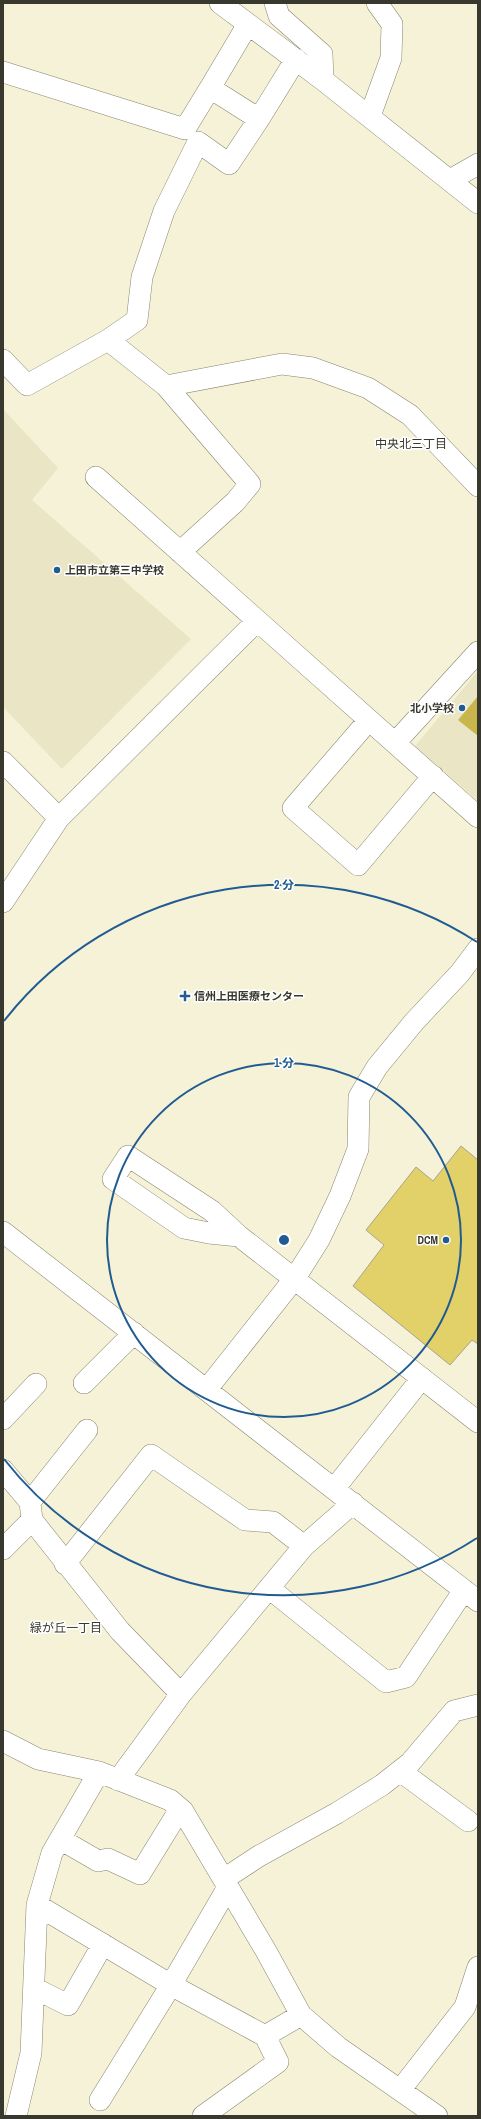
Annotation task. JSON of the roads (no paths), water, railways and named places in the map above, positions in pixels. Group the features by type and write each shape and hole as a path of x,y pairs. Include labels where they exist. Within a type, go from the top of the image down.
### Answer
{"street":[{"path":"220,3 370,116 478,203"},
{"path":"275,3 279,16 322,54 323,80"},
{"path":"370,116 390,58 392,24 377,3"},
{"path":"3,72 185,129 248,24"},
{"path":"3,360 28,385 108,340 137,320 142,277 164,211 198,142 229,164 296,59"},
{"path":"210,88 258,120"},
{"path":"450,180 478,164"},
{"path":"108,340 166,386 250,484 235,502 180,552"},
{"path":"166,386 282,364 313,368 368,388 410,416 478,486"},
{"path":"96,477 478,817"},
{"path":"3,902 59,818 257,621"},
{"path":"395,743 478,652"},
{"path":"370,720 293,808 358,865 433,776"},
{"path":"3,762 59,818"},
{"path":"206,1389 295,1278 319,1240 340,1196 358,1149 359,1097 377,1067 414,1022 460,973 478,949"},
{"path":"239,1236 209,1233 184,1228 114,1179 128,1156 212,1211 239,1236 295,1278 478,1422"},
{"path":"3,1232 134,1332 471,1595 406,1677 386,1682 269,1588"},
{"path":"84,1383 134,1332"},
{"path":"334,1489 422,1378"},
{"path":"3,1419 36,1384"},
{"path":"3,1549 87,1430"},
{"path":"65,1564 151,1455 245,1520 273,1522 304,1546"},
{"path":"3,1470 65,1564 120,1631 181,1694"},
{"path":"118,1780 181,1694 304,1546 353,1503"},
{"path":"100,2100 172,1985 226,1883 259,1856 338,1813 400,1771 410,1763 454,1710 478,1705"},
{"path":"3,1741 38,1759 99,1772 170,1800 180,1809 226,1883 301,2015 338,2047 401,2089 437,2116"},
{"path":"400,1771 468,1821"},
{"path":"16,2116 31,2053 36,1906 52,1853 99,1772"},
{"path":"60,1839 98,1860 108,1859 140,1874 180,1809"},
{"path":"36,1906 172,1985 265,2036 278,2062 203,2116"},
{"path":"34,1988 68,2005 103,1944"},
{"path":"401,2089 465,2007 478,1967"},
{"path":"265,2036 301,2015"}],"place":[{"name":"上田市立第三中学校","path":"57,570"},
{"name":"北小学校","path":"462,708"},
{"name":"信州上田医療センター","path":"185,996"},
{"name":"DCM","path":"446,1240"}],"district":[{"name":"中央北三丁目","path":"411,444"},
{"name":"緑が丘一丁目","path":"66,1628"}]}
